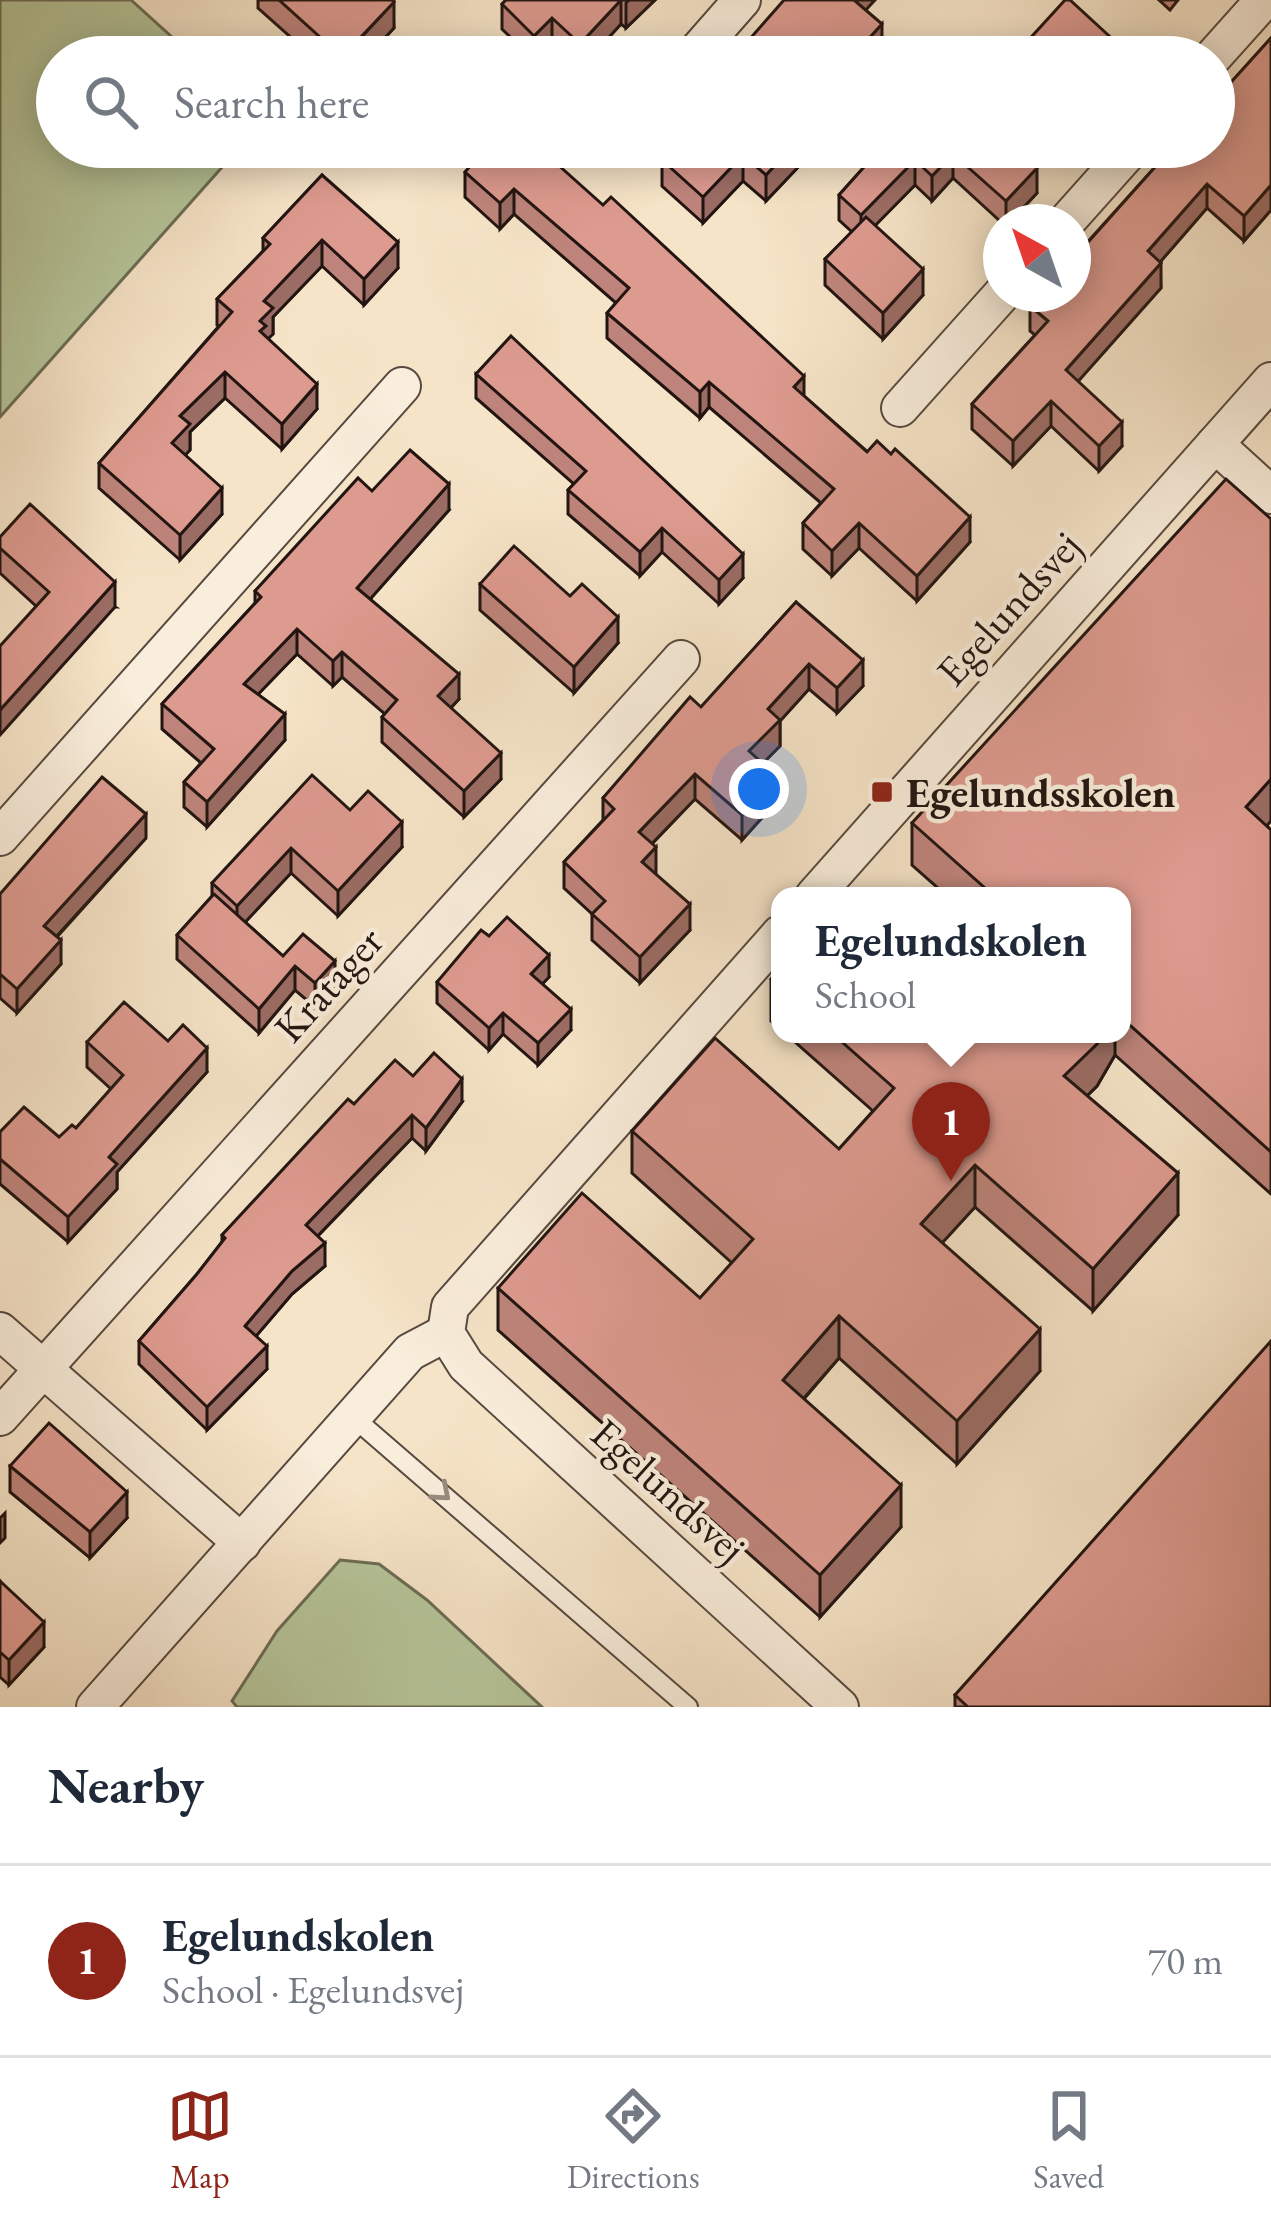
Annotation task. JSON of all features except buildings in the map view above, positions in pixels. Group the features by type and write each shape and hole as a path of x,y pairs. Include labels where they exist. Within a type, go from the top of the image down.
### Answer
{"street":[{"path":"710,36 742,0"},
{"path":"1232,36 1264,0"},
{"path":"1082,204 1114,168"},
{"path":"900,408 986,312"},
{"name":"Egelundsvej","path":"822,887 1271,381"},
{"path":"0,838 402,386"},
{"path":"1214,444 1271,495"},
{"name":"Kratager","path":"0,1417 681,658"},
{"path":"95,1707 410,1352 446,1333 450,1307 771,944"},
{"path":"0,1331 242,1543"},
{"name":"Egelundsvej","path":"446,1333 466,1365 840,1707"}],"lane":[{"path":"353,1417 688,1707"}],"green space":[{"path":"0,0 131,0 171,36 36,36 36,168 221,168 0,417"},
{"path":"340,1560 379,1564 427,1600 542,1707 237,1707 232,1701 277,1631"}],"place":[{"name":"Egelundsskolen","path":"882,792"},
{"name":"Egelundskolen","path":"951,1181"}]}
